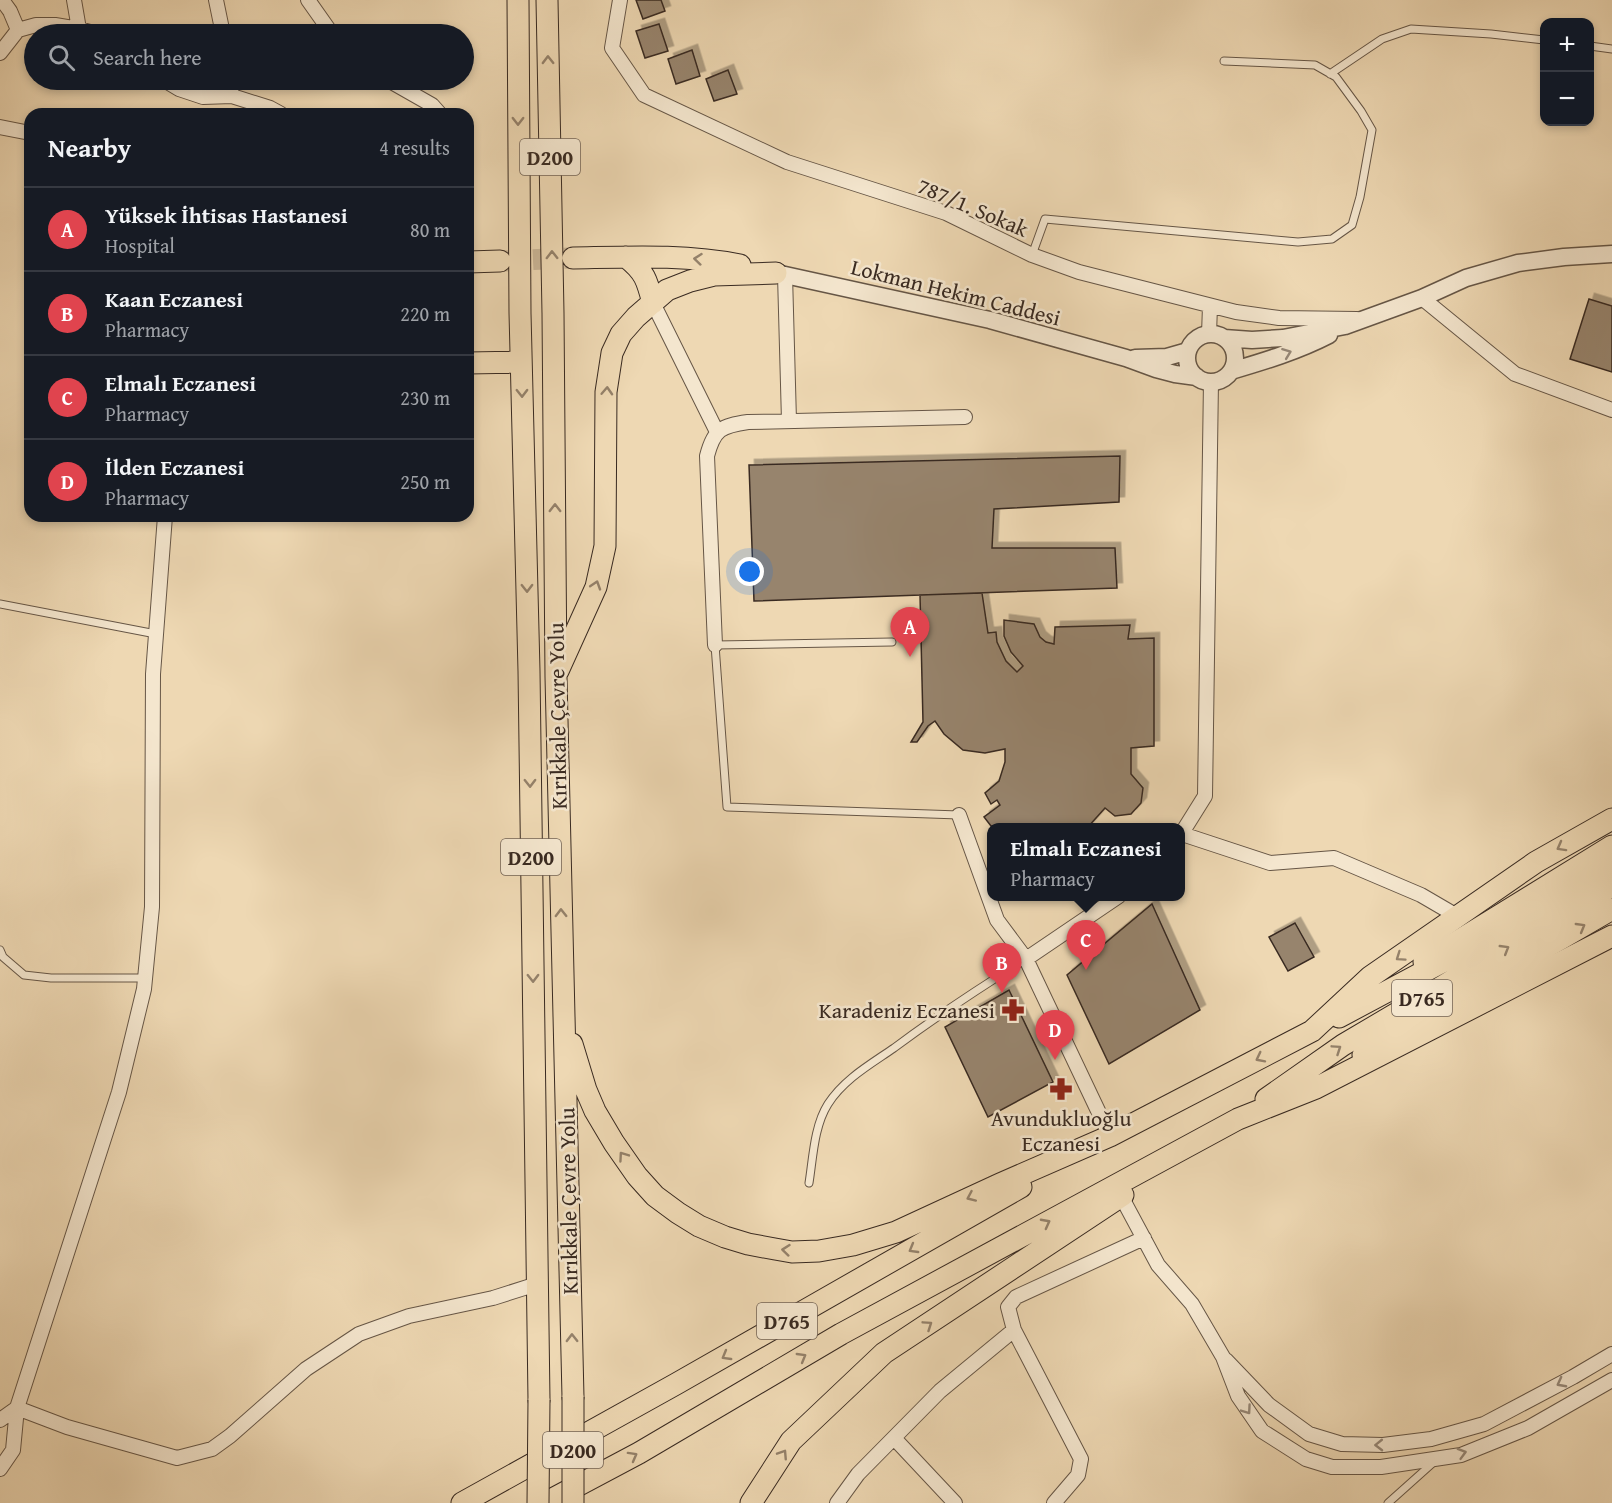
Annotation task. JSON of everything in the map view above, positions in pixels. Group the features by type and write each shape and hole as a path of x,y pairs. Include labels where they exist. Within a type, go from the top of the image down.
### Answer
{"main road":[{"name":"Kırıkkale Çevre Yolu","path":"518,0 521,362 529,671 539,1400 538,1503"},
{"name":"Kırıkkale Çevre Yolu","path":"547,0 553,313 556,677 573,1397 573,1503"},
{"path":"626,257 639,267 647,281 653,303"},
{"path":"573,258 677,257 723,262 780,274"},
{"path":"474,262 500,261"},
{"path":"556,677 596,587 605,546 606,392 612,353 621,334 636,317 668,290 690,281 714,275 780,274"},
{"path":"474,363 521,362"},
{"path":"1312,1031 1370,977 1536,862 1612,819"},
{"path":"564,1017 586,1090 595,1111 637,1176 655,1196 699,1226 748,1244 792,1252 819,1251 853,1245 896,1232 1110,1136 1312,1031 1612,846"},
{"name":"D765","path":"1312,1031 1534,913 1612,864"},
{"name":"D765","path":"751,1503 791,1441 884,1353 1238,1119 1343,1045 1612,886"},
{"path":"1316,1088 1383,1042 1612,909"},
{"path":"545,1503 639,1453 841,1334 1238,1119 1316,1088 1612,936"},
{"name":"D765","path":"462,1503 676,1384 1110,1136"}],"street":[{"path":"2,0 10,11 18,30"},
{"path":"74,0 78,24"},
{"path":"216,0 221,24"},
{"path":"308,0 325,24"},
{"name":"787/1. Sokak","path":"620,0 612,48 644,95 787,162 946,213 1032,255 1079,272 1236,312 1279,318 1366,320"},
{"path":"0,53 18,30 24,28"},
{"path":"182,90 203,97 232,96 270,108"},
{"path":"231,90 232,96"},
{"path":"404,90 433,108"},
{"path":"0,127 24,132"},
{"path":"1185,828 1205,796 1204,379 1189,366 1188,351 1192,343 1198,338 1217,336 1252,340 1283,338 1346,326 1422,298 1466,278 1518,263 1612,254"},
{"path":"780,274 789,421"},
{"name":"Lokman Hekim Caddesi","path":"780,274 990,320 1125,358"},
{"path":"1422,298 1515,374 1612,410"},
{"path":"653,303 717,432"},
{"path":"1125,358 1175,374 1218,381 1225,377 1231,371 1235,355 1233,347 1217,336 1210,306"},
{"path":"1231,371 1271,360 1311,344 1346,326"},
{"path":"1125,358 1167,357 1188,351"},
{"path":"715,645 707,456 711,439 717,432 731,424 748,422 965,417"},
{"path":"0,1469 13,1449 17,1408 118,1092 144,989 152,907 153,674 165,522"},
{"path":"960,815 987,892"},
{"path":"1185,836 1270,863 1334,858 1421,895 1457,916"},
{"path":"990,901 997,920 1026,959 1110,1136"},
{"path":"1026,959 1113,901"},
{"path":"1121,1197 1158,1265 1192,1304 1223,1357 1238,1396 1262,1431 1306,1459 1332,1467 1381,1467 1461,1455 1528,1428 1612,1380"},
{"path":"1054,1503 1078,1475 1081,1459 1014,1330 1008,1307 1016,1297 1144,1238"},
{"path":"17,1408 66,1427 177,1458 212,1449 306,1369 359,1334 409,1316 493,1298 537,1284"},
{"path":"837,1503 858,1474 940,1391 1014,1330"},
{"path":"1223,1357 1269,1405 1309,1434 1342,1444 1383,1445 1431,1438 1484,1424 1573,1377 1612,1353"},
{"path":"0,1420 17,1408"},
{"path":"894,1438 955,1503"}],"lane":[{"path":"1330,74 1382,39 1411,29 1540,39"},
{"path":"1594,47 1612,49"},
{"path":"1032,255 1045,219 1298,242 1332,238 1352,225 1360,197 1372,130 1336,77 1315,65 1224,61"},
{"path":"0,604 156,634"},
{"path":"892,642 715,645 727,807 960,815"},
{"path":"0,950 3,957 24,975 51,978 145,978"},
{"path":"809,1183 818,1130 827,1106 838,1091 857,1074 940,1015 1026,959"},
{"path":"1388,1503 1438,1458"}],"building":[{"path":"636,0 661,0 665,11 643,19"},
{"path":"659,24 668,51 645,58 636,31"},
{"path":"692,50 700,76 676,84 668,59"},
{"path":"728,70 737,94 714,101 706,79"},
{"path":"1589,299 1612,306 1612,372 1570,359"},
{"path":"1120,456 1119,502 994,509 992,548 1115,548 1117,588 754,601 749,465"},
{"path":"982,593 988,633 996,632 997,642 1006,661 1017,672 1023,666 1011,652 1004,636 1004,620 1034,624 1040,637 1054,644 1055,627 1130,625 1128,639 1154,638 1154,746 1131,748 1131,774 1143,788 1141,803 1131,814 1115,816 1105,808 1092,823 989,823 984,817 1000,805 997,800 991,804 985,793 999,781 1005,762 1005,749 985,753 963,750 944,734 935,721 928,726 917,742 911,742 923,722 920,595"},
{"path":"1152,904 1200,1010 1109,1064 1067,975"},
{"path":"1295,923 1314,957 1288,971 1269,937"},
{"path":"1009,990 1053,1082 988,1117 945,1027"}],"tunnel":[{"path":"502,261 570,258"}],"place":[{"name":"Yüksek İhtisas Hastanesi","path":"910,657"},
{"name":"Elmalı Eczanesi","path":"1086,970"},
{"name":"Kaan Eczanesi","path":"1002,993"},
{"name":"Karadeniz Eczanesi","path":"1013,1010"},
{"name":"İlden Eczanesi","path":"1055,1060"},
{"name":"Avundukluoğlu Eczanesi","path":"1061,1089"}]}
